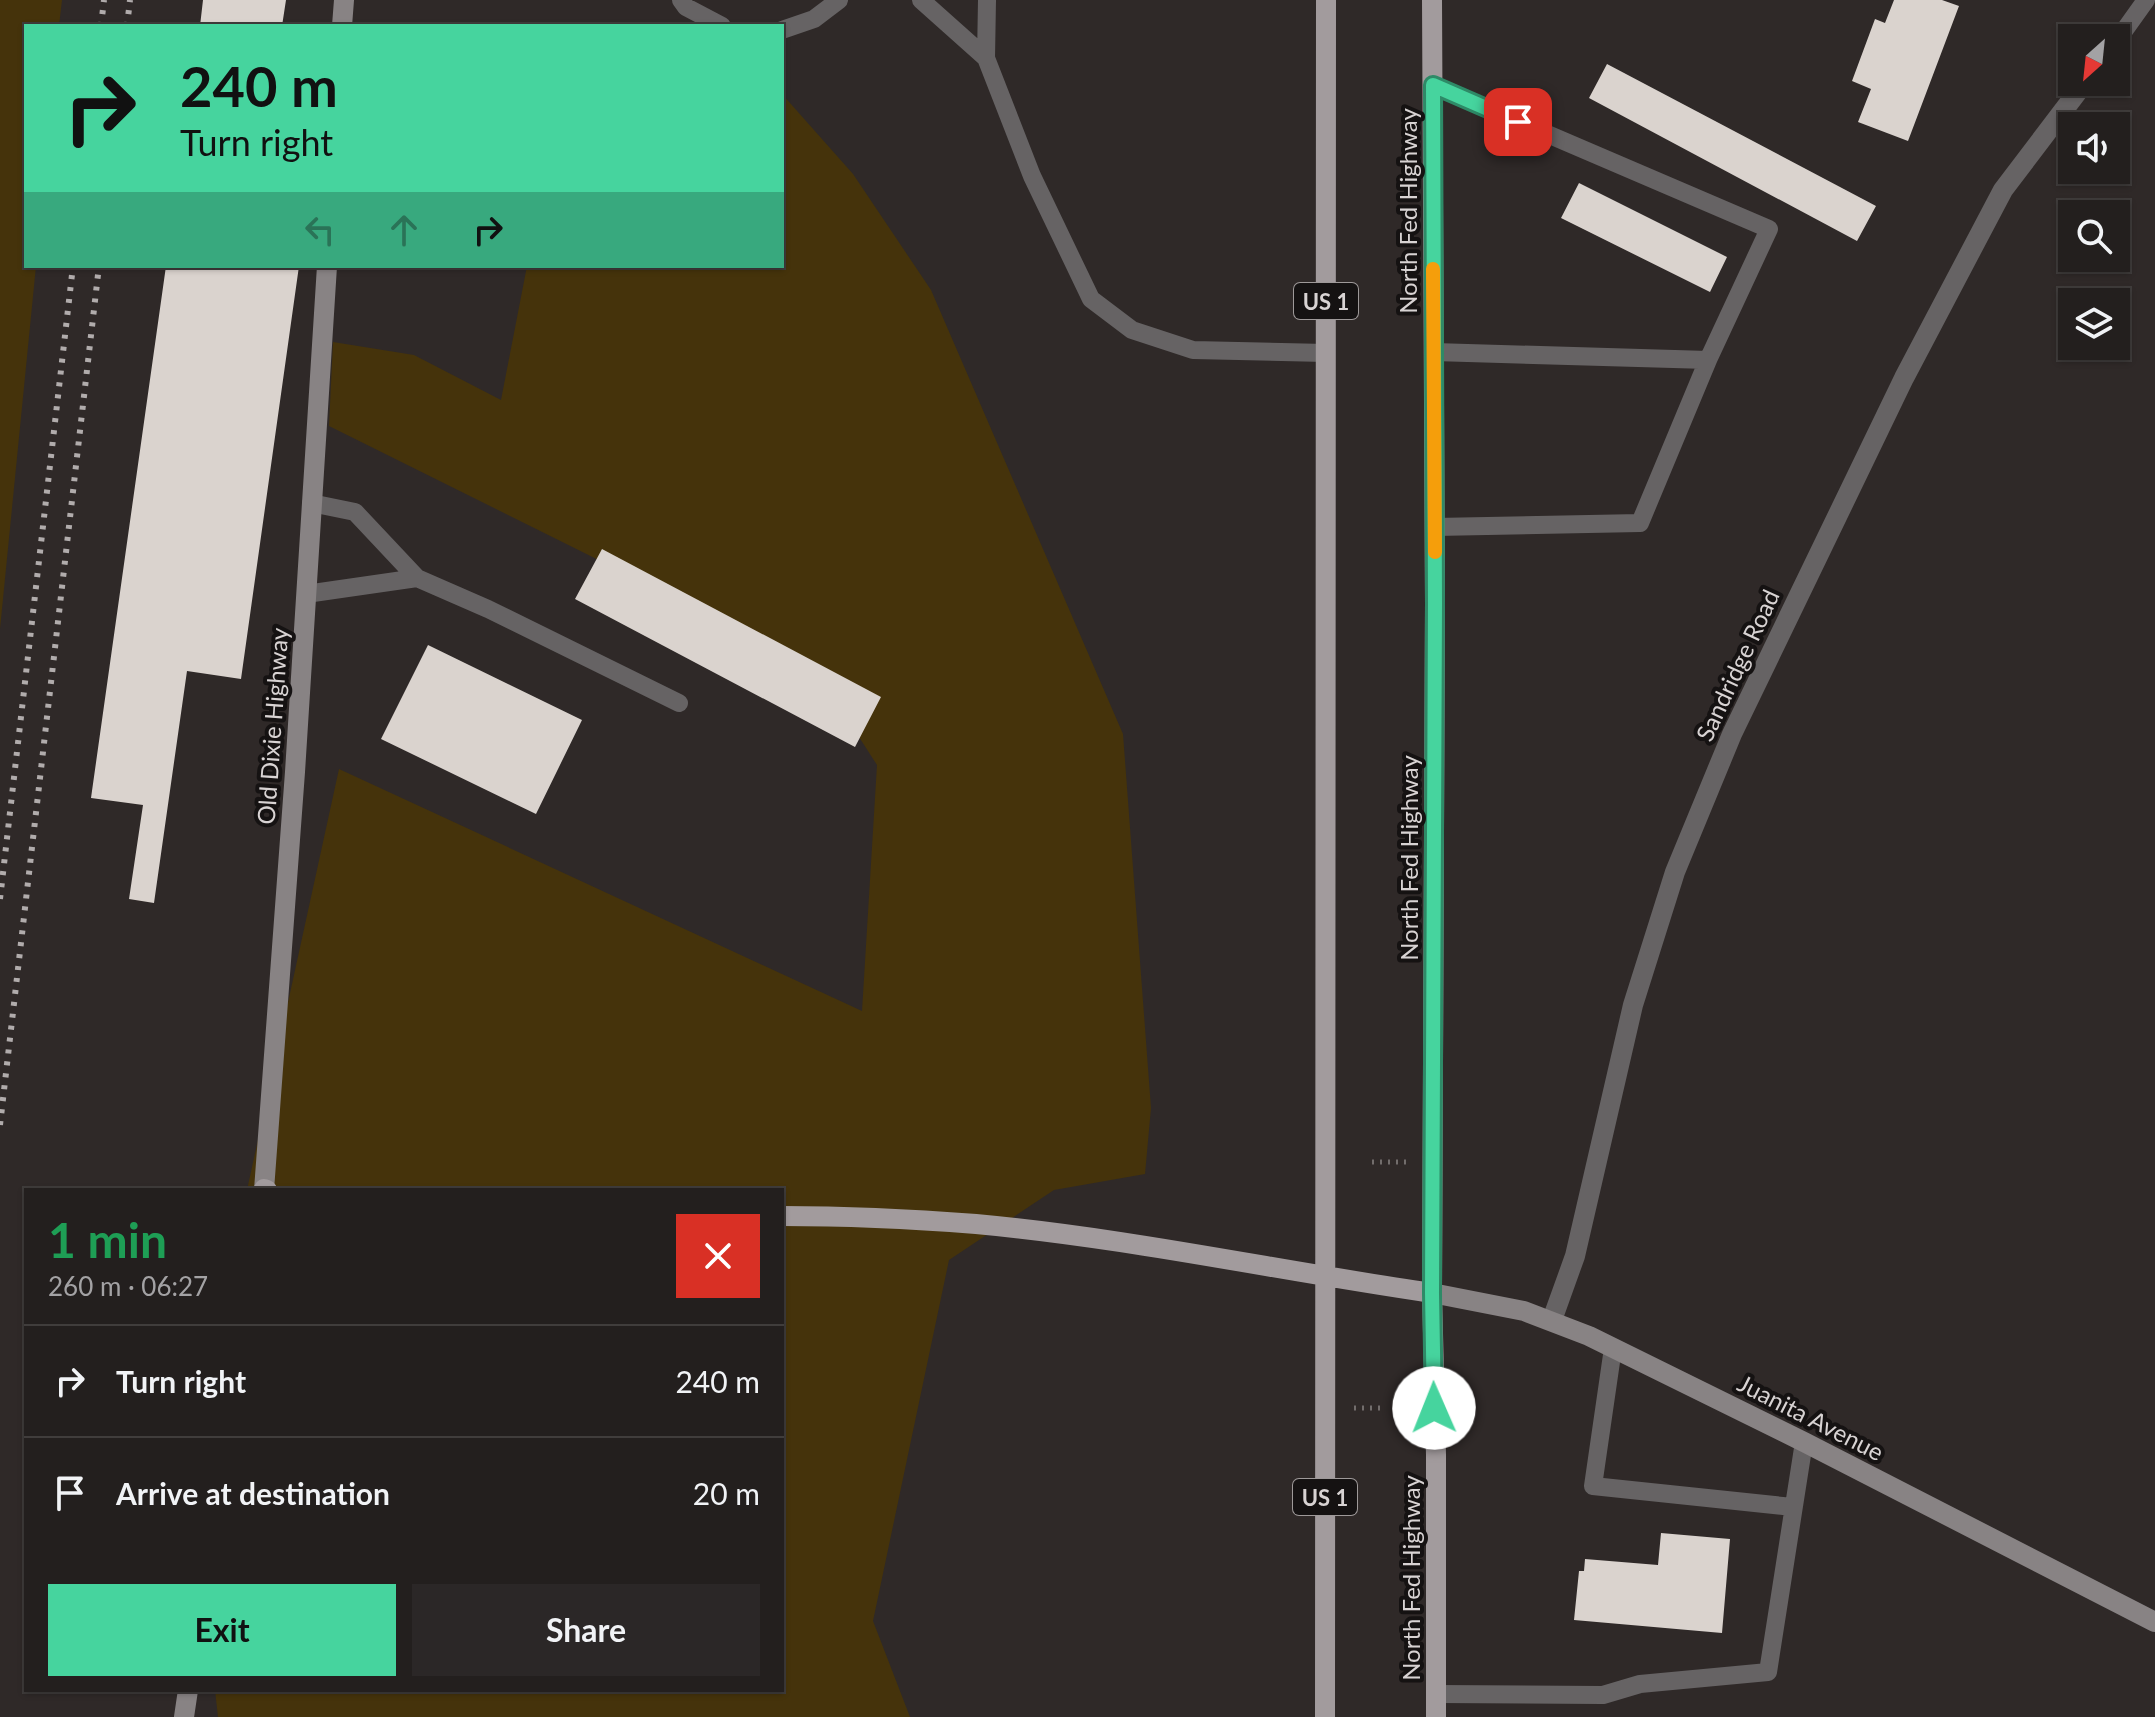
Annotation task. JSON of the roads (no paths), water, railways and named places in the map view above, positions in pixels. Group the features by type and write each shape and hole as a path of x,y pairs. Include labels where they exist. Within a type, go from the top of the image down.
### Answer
{"main road":[{"name":"US 1","path":"1325,1717 1326,0"},
{"name":"North Fed Highway","path":"1432,0 1435,527 1432,1293 1436,1455 1436,1717"},
{"path":"784,1216 865,1216 978,1224 1089,1238 1432,1293"}],"street":[{"path":"342,24 344,0"},
{"name":"Sandridge Road","path":"1552,1320 1575,1256 1633,1005 1675,872 1732,734 1904,378 2003,190 2074,96"},
{"name":"Old Dixie Highway","path":"265,1188 327,268"},
{"name":"Juanita Avenue","path":"1432,1293 1524,1311 1552,1320 1804,1442 2155,1622"},
{"path":"184,1717 188,1692"}],"lane":[{"path":"681,0 686,7 718,24"},
{"path":"784,29 814,19 839,0"},
{"path":"921,0 986,58"},
{"path":"987,0 986,58 1032,176 1091,299 1132,330 1193,350 1326,353"},
{"path":"2129,24 2146,0"},
{"path":"1433,85 1769,229 1708,360 1640,523 1435,527"},
{"path":"1434,352 1708,360"},
{"path":"311,503 355,512 417,578 488,609 679,703"},
{"path":"306,594 417,578"},
{"path":"1613,1348 1593,1486 1793,1507"},
{"path":"1436,1694 1603,1695 1640,1684 1768,1672 1804,1442"}],"railway":[{"path":"101,24 104,0"},
{"path":"127,24 130,0"},
{"path":"0,899 73,268"},
{"path":"0,1125 99,268"}]}
